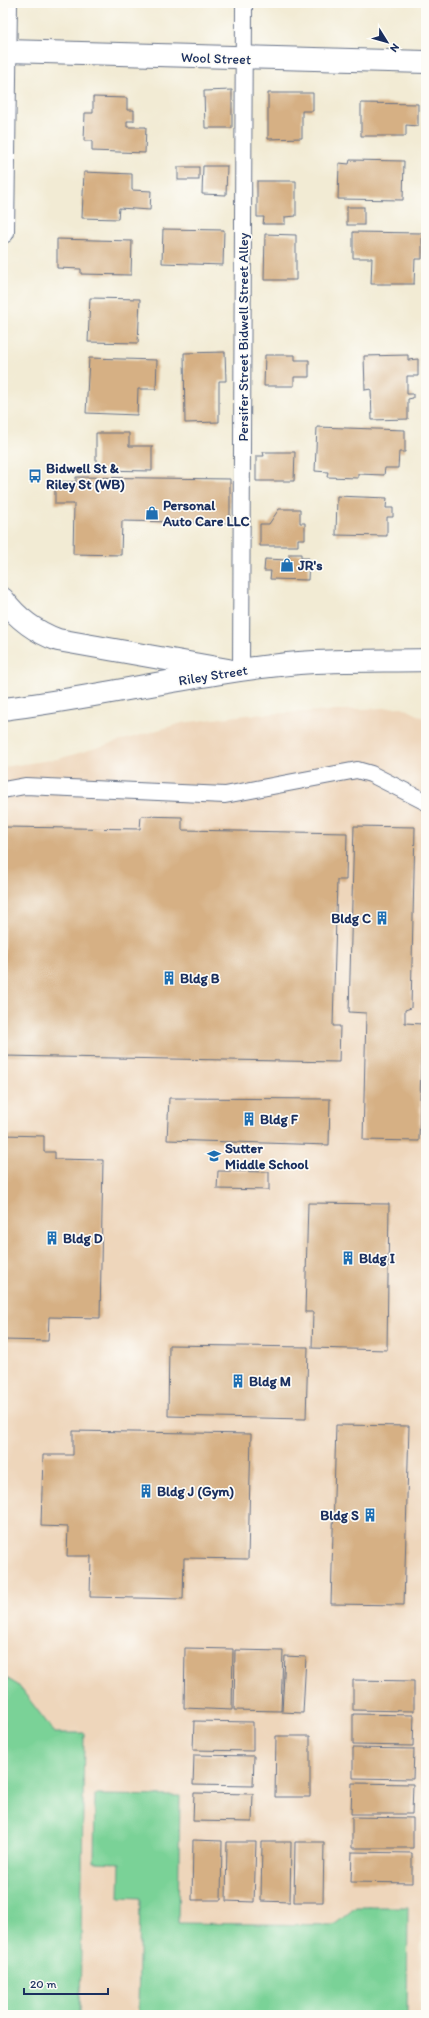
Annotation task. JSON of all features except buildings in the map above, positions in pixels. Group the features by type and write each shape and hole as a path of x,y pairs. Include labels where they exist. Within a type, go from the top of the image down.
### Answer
{"street":[{"path":"3,232 6,3"},
{"name":"Wool Street","path":"6,51 426,62"},
{"path":"3,599 30,626 58,640 237,671"},
{"name":"Riley Street","path":"3,709 56,703 237,671 300,663 426,660"}],"lane":[{"name":"Persifer Street Bidwell Street Alley","path":"237,671 244,3"},
{"path":"3,790 25,786 225,795 357,770 371,774 426,802"}],"shaded area":[{"name":"Sutter Middle School","path":"402,707 426,719 426,1546 420,2015 3,2015 3,767 58,759 182,723 246,715"}],"green space":[{"path":"3,1676 18,1685 55,1733 84,1733 80,2015 3,2015"},
{"path":"95,1795 180,1796 178,1923 334,1925 356,1907 408,1907 407,2015 138,2015 140,1898 119,1897 120,1863 94,1862"}],"place":[{"name":"Bidwell St & Riley St (WB)","path":"35,476"},
{"name":"Personal Auto Care LLC","path":"152,513"},
{"name":"JR's","path":"287,565"},
{"name":"Bldg C","path":"382,918"},
{"name":"Bldg B","path":"169,978"},
{"name":"Bldg F","path":"249,1119"},
{"name":"Sutter Middle School","path":"214,1156"},
{"name":"Bldg D","path":"52,1238"},
{"name":"Bldg I","path":"348,1258"},
{"name":"Bldg M","path":"238,1381"},
{"name":"Bldg J (Gym)","path":"146,1491"},
{"name":"Bldg S","path":"370,1515"}]}
